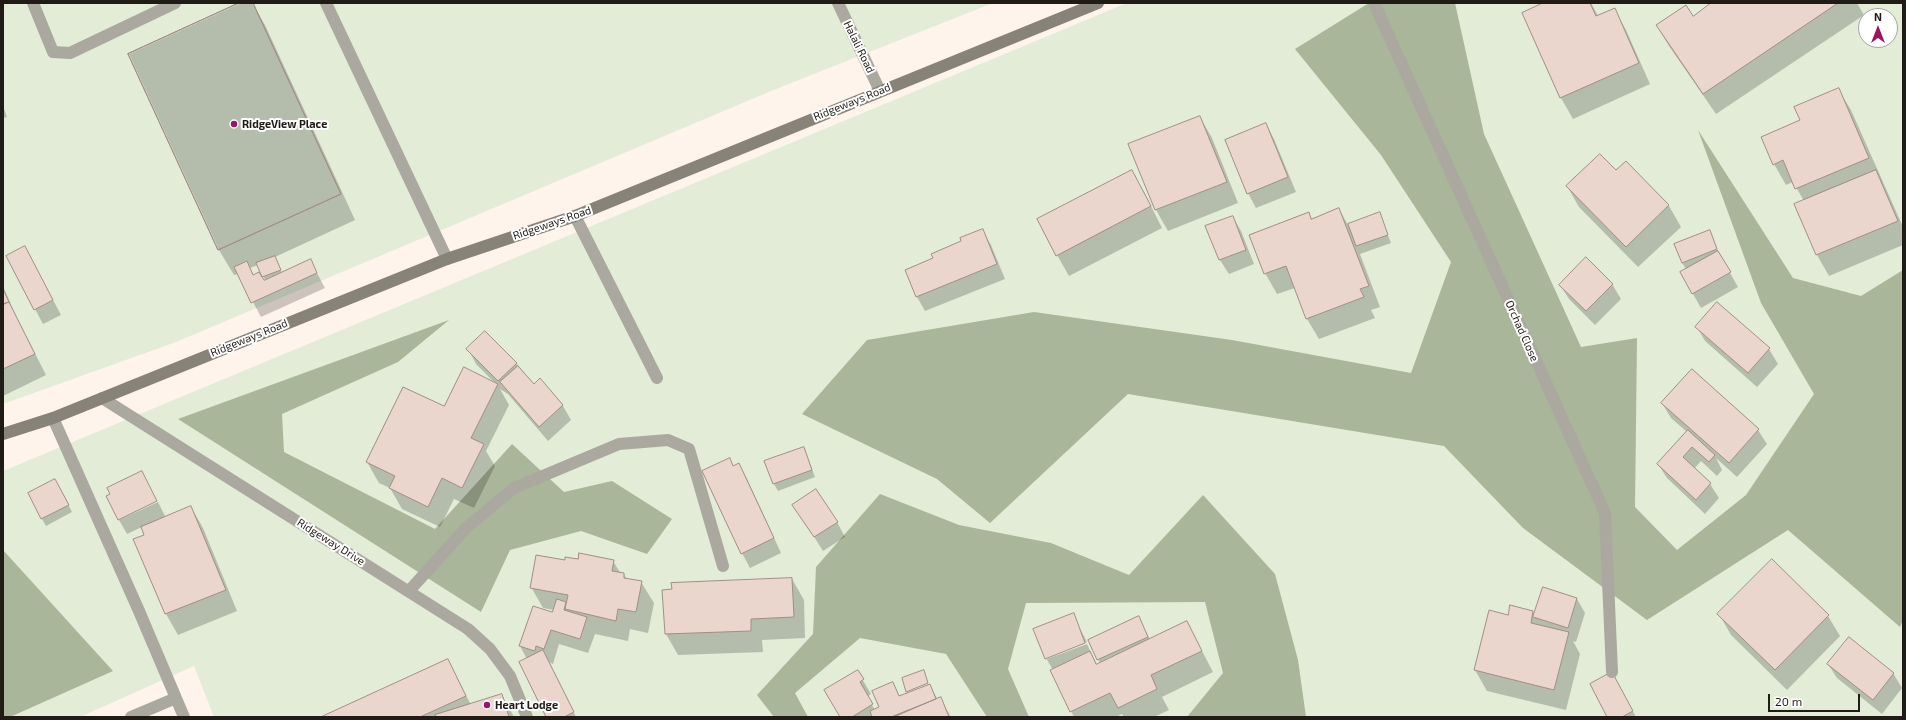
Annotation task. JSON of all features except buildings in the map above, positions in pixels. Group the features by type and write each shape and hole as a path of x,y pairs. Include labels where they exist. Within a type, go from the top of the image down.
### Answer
{"street":[{"path":"33,3 52,52 70,53 175,3"},
{"path":"326,3 447,259"},
{"name":"Halali Road","path":"838,3 880,91"},
{"name":"Ridgeways Road","path":"3,434 53,418 447,259 575,216 1098,3"},
{"name":"Orchad Close","path":"1374,3 1605,513 1612,672"},
{"path":"575,216 657,378"},
{"name":"Ridgeway Drive","path":"102,398 468,629 490,650 510,676 527,717"},
{"path":"53,418 139,611 184,717"},
{"path":"409,591 466,528 514,488 619,444 649,440 668,440 688,450 723,566"},
{"path":"131,717 176,698"}],"green space":[{"path":"3,3 993,3 771,91 176,342 3,404"},
{"path":"1127,3 1903,3 1903,717 214,717 194,666 80,717 3,717 3,471"},
{"path":"1369,3 1455,3 1484,134 1581,347 1637,338 1635,507 1677,550 1746,495 1814,394 1761,303 1698,130 1793,278 1861,296 1903,270 1903,620 1900,627 1788,530 1647,620 1523,528 1444,446 1128,394 990,523 937,479 802,414 867,340 1034,312 1232,340 1411,373 1451,262 1381,155 1295,49"},
{"path":"449,320 398,362 282,414 284,452 435,529 512,444 564,492 612,481 672,519 647,554 581,531 510,550 481,612 178,419"},
{"path":"880,494 959,525 1051,543 1129,575 1203,495 1275,574 1298,660 1306,717 1187,717 1223,673 1205,602 1026,603 1008,669 1029,717 987,717 946,654 860,638 795,693 808,717 774,717 757,695 813,634 816,567"},
{"path":"3,550 113,671 10,717 3,717"}],"place":[{"name":"RidgeView Place","path":"234,124"},
{"name":"Heart Lodge","path":"487,705"}]}
